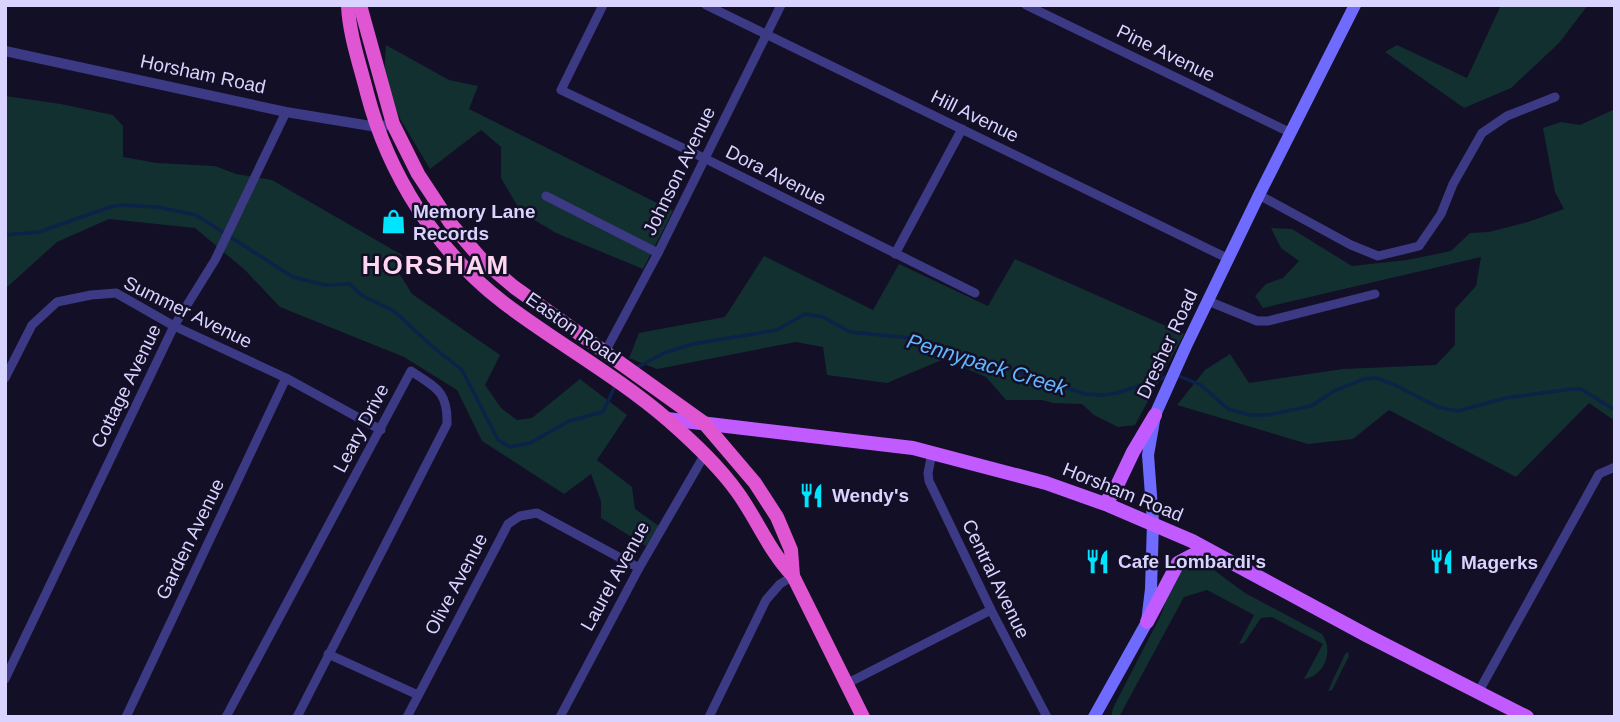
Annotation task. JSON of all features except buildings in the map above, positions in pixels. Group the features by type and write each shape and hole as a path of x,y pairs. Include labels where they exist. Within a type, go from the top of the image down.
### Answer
{"highway":[{"name":"Easton Road","path":"348,5 356,51 377,127 407,190 447,249 503,302 667,419 705,454 736,490 776,558 793,576 863,717"},
{"name":"Easton Road","path":"360,5 393,124 418,174 467,244 514,287 704,423 748,474 777,517 791,550 793,576"}],"main road":[{"name":"Dresher Road","path":"1094,717 1147,622 1153,522 1148,455 1157,410 1259,195 1355,5"},
{"path":"1105,503 1114,492 1157,410"},
{"name":"Horsham Road","path":"667,419 913,448 1046,483 1105,503 1153,522 1221,555 1368,636 1527,717"},
{"path":"1147,622 1173,569 1182,559 1192,555 1221,555"}],"street":[{"name":"Dora Avenue","path":"603,5 561,90 975,293"},
{"name":"Hill Avenue","path":"706,5 1229,259"},
{"name":"Johnson Avenue","path":"605,352 781,5"},
{"name":"Pine Avenue","path":"1026,5 1291,133"},
{"name":"Horsham Road","path":"5,51 286,112 377,127 393,124"},
{"path":"1259,195 1351,245 1378,256 1419,246 1441,214 1452,184 1482,133 1507,116 1555,97"},
{"name":"Cottage Avenue","path":"5,679 174,326 215,260 286,112"},
{"path":"895,254 962,129"},
{"path":"546,196 657,253"},
{"name":"Summer Avenue","path":"5,378 32,325 57,302 116,293 174,326 286,378 381,430"},
{"path":"1208,301 1257,320 1268,321 1375,294"},
{"name":"Leary Drive","path":"226,717 411,371 438,389 448,406 447,424 297,717"},
{"name":"Garden Avenue","path":"126,717 286,378"},
{"name":"Central Avenue","path":"932,453 929,481 991,610 1047,717"},
{"name":"Laurel Avenue","path":"560,717 639,568 705,454"},
{"path":"1479,691 1599,474 1615,467"},
{"name":"Olive Avenue","path":"407,717 508,524 520,516 537,513 639,568"},
{"path":"709,717 766,600 780,584 793,576"},
{"path":"846,684 991,610"},
{"path":"328,654 418,695"}],"green space":[{"path":"1501,5 1588,5 1559,43 1511,88 1464,108 1385,52 1397,45 1467,78"},
{"path":"386,45 449,80 478,86 469,109 673,211 643,269 556,233 521,212 501,178 501,147 481,130 430,169 399,117 384,75"},
{"path":"5,96 113,115 123,126 123,157 157,163 215,166 236,174 272,180 402,255 399,273 412,294 500,355 485,385 501,408 517,420 532,418 580,379 627,415 597,460 632,487 635,509 659,526 646,546 601,518 601,501 591,474 564,494 482,441 457,390 404,357 280,307 245,270 195,228 109,219 57,242 5,289"},
{"path":"1615,109 1615,421 1589,403 1516,477 1389,410 1353,439 1308,444 1177,405 1205,370 1230,354 1249,383 1343,369 1436,365 1455,345 1455,309 1476,286 1481,257 1263,308 1255,296 1266,284 1283,278 1299,261 1281,248 1271,228 1292,229 1352,266 1407,260 1451,251 1470,233 1489,232 1564,209 1555,192 1543,128 1561,122 1580,125"},
{"path":"764,256 873,310 899,264 988,306 1015,259 1184,334 1135,425 1118,427 1094,415 1082,404 1006,400 986,377 944,359 887,383 827,375 823,347 796,342 657,369 629,358 639,333 725,317"},
{"path":"1194,561 1203,562 1245,593 1322,634 1326,640 1327,654 1322,668 1304,679 1323,644 1272,617 1261,618 1244,643 1239,644 1254,615 1207,590 1184,597 1119,717 1111,717 1113,708 1163,611 1173,582 1187,565"},
{"path":"1348,652 1349,656 1332,690 1328,691 1345,654"}],"waterway":[{"name":"Pennypack Creek","path":"5,235 39,232 121,205 157,207 196,215 293,277 325,285 350,284 361,295 394,311 462,370 498,440 510,447 530,443 569,421 603,412 615,386"},
{"name":"Pennypack Creek","path":"636,368 666,352 693,344 777,330 805,314 823,317 850,332 911,338 1085,394 1117,393 1169,376"},
{"name":"Pennypack Creek","path":"1176,375 1201,385 1228,409 1250,415 1268,415 1311,406 1334,391 1364,379 1376,378 1438,407 1457,411 1506,398 1572,389 1581,389 1615,410"}],"place":[{"name":"Memory Lane Records","path":"393,222"},
{"name":"Wendy's","path":"812,495"},
{"name":"Cafe Lombardi's","path":"1098,561"},
{"name":"Magerks","path":"1441,562"}],"district":[{"name":"HORSHAM","path":"436,265"}]}
